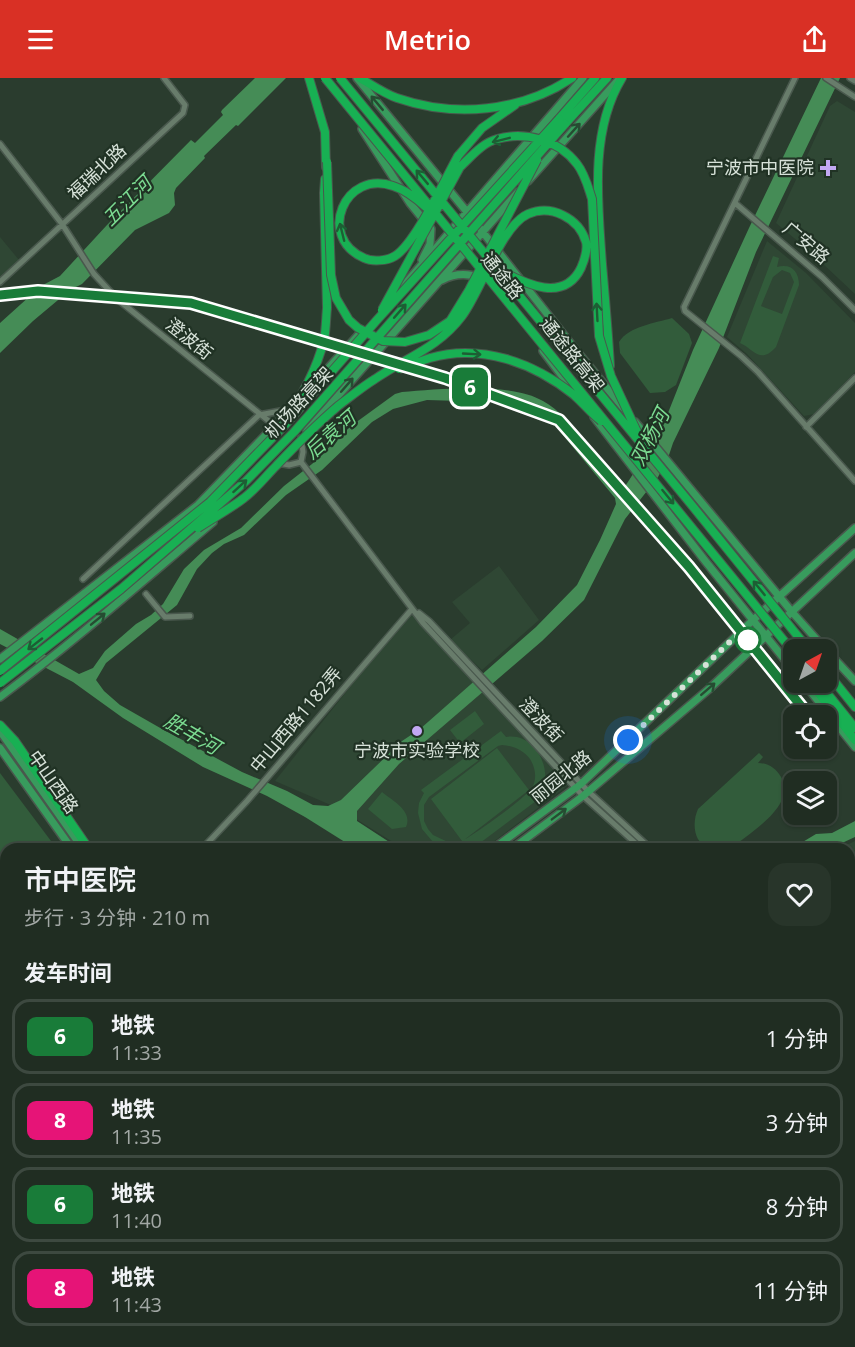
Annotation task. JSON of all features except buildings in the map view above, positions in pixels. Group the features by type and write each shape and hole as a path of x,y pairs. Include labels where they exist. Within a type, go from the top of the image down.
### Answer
{"highway":[{"path":"309,78 325,132 331,275 336,297 349,320 358,328 383,341 405,342 429,335 450,321 469,290 541,151"},
{"name":"通途路高架","path":"324,78 611,426 783,640"},
{"name":"通途路高架","path":"340,78 497,269 647,444 800,639"},
{"path":"359,78 396,98 437,108 490,108 516,104 534,99 572,78"},
{"name":"机场路高架","path":"0,671 210,502 292,418 376,321 595,78"},
{"name":"机场路高架","path":"0,683 121,589 246,481 294,432 607,78"},
{"path":"611,376 599,214 599,153 605,119 621,78"},
{"path":"444,223 429,210 422,203 414,197 392,185 372,184 358,188 343,202 339,223 341,237 350,251 367,260 394,257 416,232 425,214 430,206 439,188 458,156 482,128 516,104"},
{"path":"376,321 460,167 478,149 496,139 520,136 545,140 564,151 578,164 586,180 592,199 599,336 611,376 647,444"},
{"path":"252,459 290,412 305,388 324,340 327,308 324,193 327,162"},
{"path":"177,542 245,497 308,433 375,378 444,338 463,315 504,240 517,222 527,214 541,210 565,215 577,225 586,242 587,250 580,270 573,279 555,288 535,286 497,269"},
{"path":"375,378 431,358 459,353 494,355 529,366 573,394 600,420 611,426"},
{"path":"837,685 855,707"},
{"path":"841,690 855,701"},
{"path":"819,693 855,740"},
{"path":"827,693 855,728"},
{"path":"0,725 15,741 85,843"}],"main road":[{"name":"通途路","path":"324,78 783,657"},
{"name":"通途路","path":"359,78 483,232 647,444 667,461 816,639"},
{"path":"2,658 198,506 291,409 418,269 583,78"},
{"path":"0,697 34,672 245,494 301,437 621,78"},
{"path":"359,124 410,203 430,229 430,244 418,269"},
{"path":"438,282 458,275 472,275 485,280"},
{"name":"丽园北路","path":"501,843 578,786 779,596 855,528"},
{"name":"丽园北路","path":"520,843 585,794 709,689 855,553"},
{"name":"通途路","path":"837,662 855,681"},
{"path":"812,693 855,747"},
{"name":"中山西路","path":"0,731 79,843"},
{"name":"中山西路","path":"0,748 68,843"}],"street":[{"name":"福瑞北路","path":"0,282 183,113 185,105 164,78"},
{"path":"795,78 684,307 685,311 758,372 855,482"},
{"path":"826,78 855,97"},
{"path":"850,78 855,81"},
{"name":"澄波街","path":"0,144 62,224 94,274 135,315 274,426"},
{"name":"广安路","path":"735,203 822,277 855,310"},
{"path":"806,427 855,378"},
{"path":"83,579 259,415 291,409"},
{"path":"276,463 289,465 301,463 303,452 301,437"},
{"name":"澄波街","path":"301,463 412,609 585,794 636,843"},
{"path":"146,594 165,617 190,616"},
{"name":"中山西路1182弄","path":"208,843 247,801 412,609"},
{"name":"澄波街","path":"585,794 644,843"}],"shaded area":[{"path":"255,78 286,78 204,156 205,158 176,188 175,205 169,213 135,230 82,284 70,290 33,321 0,353 0,323 41,286 60,276 191,140 195,143 223,115 222,110"},
{"path":"821,78 840,78 756,252 719,348 668,458 658,477 625,519 584,600 542,641 399,764 357,811 357,821 391,843 346,843 267,796 203,767 123,718 73,682 0,644 0,629 79,674 93,668 105,651 163,604 184,569 204,550 241,528 351,426 395,394 402,392 435,389 494,389 513,391 543,401 560,413 607,473 624,488 664,423 693,350","holes":["427,400 529,403 543,411 615,498 616,504 577,585 536,627 420,729 402,741 341,800 328,806 313,805 242,772 120,705 104,691 96,680 106,663 177,605 197,569 212,553 224,544 244,535 286,495 322,470 372,422 393,409"]},
{"name":"宁波市中医院","path":"837,101 855,112 855,294 776,223 830,106"},
{"path":"0,237 19,260 0,277"},
{"path":"767,241 806,273 855,323 855,372 814,414 804,416 747,354 727,337"},
{"path":"773,256 779,258 777,267 786,266 793,269 798,276 799,285 776,347 766,355 761,355 740,343","holes":["782,270 790,273 794,282 782,314 761,306 773,277"]},
{"path":"672,318 689,334 692,343 676,385 665,392 650,393 620,353 619,342 629,332"},
{"path":"499,566 539,620 482,670 450,640 470,623 452,602"},
{"name":"宁波市实验学校","path":"412,615 568,785 492,843 394,843 340,809 275,781 355,681"},
{"path":"475,711 484,724 460,743 450,730"},
{"path":"501,731 506,737 525,740 533,746 543,763 545,783 542,792 544,795 480,843 450,843 436,843 433,842 422,829 418,813 419,803 424,793 421,790","holes":["498,746 514,747 532,762 535,779 529,791 464,840 529,790 497,748 431,799 462,841 450,843 433,835 424,821 424,805 429,797"]},
{"path":"759,753 763,757 758,763 771,767 781,777 783,798 777,808 759,827 738,843 701,843 695,832 698,809"},
{"path":"0,773 52,843 0,843"},
{"path":"382,792 404,811 407,816 406,827 392,829 368,809"},
{"path":"855,821 855,837 842,843 801,843 816,834 832,833"}],"metro line":[{"name":"6","path":"0,295 38,291 191,303 445,378 559,420 689,567 801,705"}],"place":[{"name":"宁波市中医院","path":"828,168"},
{"name":"宁波市实验学校","path":"417,731"}],"route":[{"path":"628,740 736,636 748,640"}],"water label":[{"name":"五江河","path":"127,201"},
{"name":"后袁河","path":"330,435"},
{"name":"双杨河","path":"650,437"},
{"name":"胜丰河","path":"192,734"}]}
